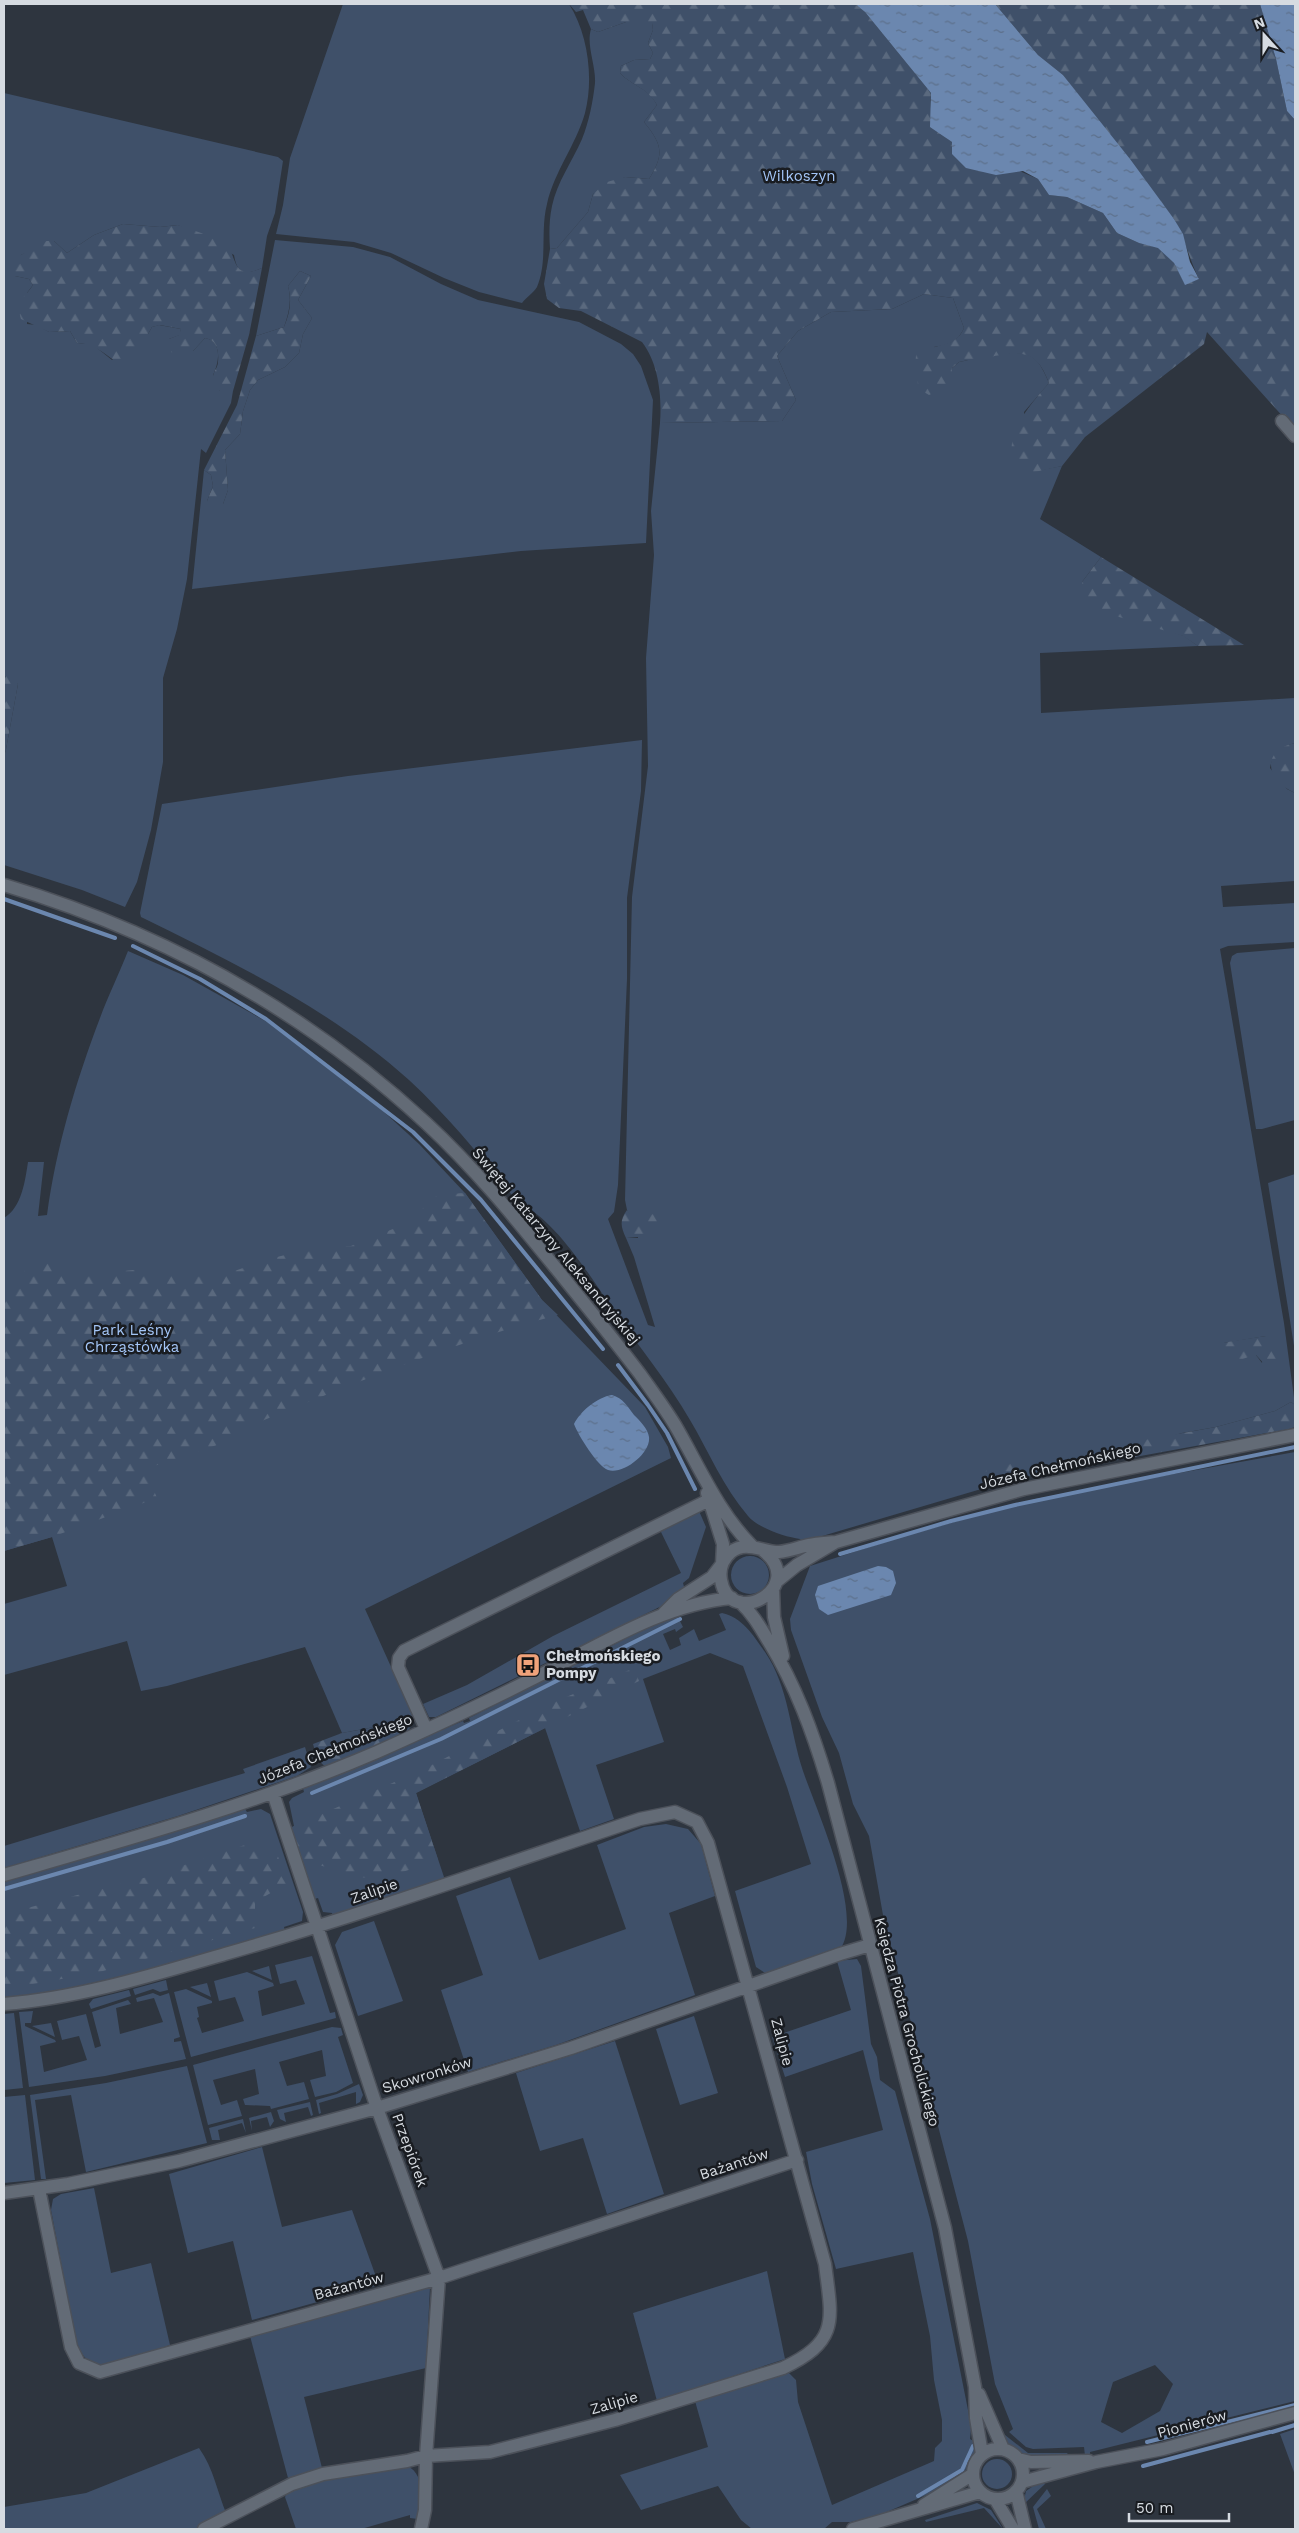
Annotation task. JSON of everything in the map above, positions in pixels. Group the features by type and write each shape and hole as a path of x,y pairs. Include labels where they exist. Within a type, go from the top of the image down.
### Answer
{"street":[{"path":"1282,421 1295,436"},
{"name":"Świętej Katarzyny Aleksandryjskiej","path":"4,885 107,920 207,966 297,1020 353,1060 390,1091 471,1168 545,1254 657,1398 674,1424 705,1481 736,1527 757,1548"},
{"name":"Józefa Chełmońskiego","path":"757,1548 780,1552 809,1545 836,1542 1024,1489 1295,1435"},
{"name":"Świętej Katarzyny Aleksandryjskiej","path":"705,1481 708,1500 723,1544 722,1564"},
{"path":"426,1729 398,1667 399,1658 404,1651 708,1500"},
{"name":"Józefa Chełmońskiego","path":"775,1586 797,1565 836,1542"},
{"path":"757,1548 774,1562 777,1571 775,1586 759,1601 736,1600 721,1582 722,1564 734,1550 757,1548"},
{"name":"Józefa Chełmońskiego","path":"664,1613 678,1599 712,1577 722,1564"},
{"name":"Księdza Piotra Grocholickiego","path":"775,1586 774,1617 787,1670 818,1750 946,2228 976,2387 976,2418 982,2454"},
{"name":"Józefa Chełmońskiego","path":"4,1875 189,1821 273,1793 375,1752 426,1729 510,1690 664,1613 736,1600"},
{"name":"Księdza Piotra Grocholickiego","path":"736,1600 759,1623 787,1670"},
{"name":"Przepiórek","path":"273,1793 319,1927 377,2108 439,2278 426,2456 425,2510 421,2529"},
{"name":"Zalipie","path":"4,2004 68,1995 172,1969 319,1927 640,1819 675,1812 697,1822 708,1844 749,1985 825,2264 830,2304 829,2331 818,2348 804,2358 783,2368 615,2420 490,2452 426,2456 407,2461 339,2470 292,2484 204,2529"},
{"name":"Skowronków","path":"4,2193 39,2189 179,2161 377,2108 571,2048 749,1985 870,1945"},
{"name":"Bażantów","path":"39,2189 71,2347 79,2363 93,2370 110,2370 250,2329 439,2278 797,2160"},
{"name":"Księdza Piotra Grocholickiego","path":"976,2387 1003,2449"},
{"name":"Pionierów","path":"1096,2462 1163,2449 1295,2414"},
{"path":"1003,2449 1018,2459 1031,2462 1083,2460 1096,2462 1019,2487 1004,2499 995,2499 980,2492 975,2485 973,2474 976,2460 989,2450 1003,2449"},
{"path":"1018,2459 1023,2474 1019,2487 1025,2529"},
{"path":"919,2509 973,2474"},
{"path":"853,2529 980,2492"},
{"path":"995,2499 1012,2529"}],"green space":[{"path":"343,4 569,4 581,29 588,57 588,99 581,125 550,192 545,214 542,267 537,287 522,303 479,292 391,253 354,242 276,234 283,205 290,158"},
{"name":"Wilkoszyn","path":"569,4 855,4 865,12 931,93 931,108 934,121 946,137 952,142 1038,179 1049,195 1067,197 1103,213 1117,233 1139,243 1158,247 1174,263 1185,284 1199,279 1174,219 1063,75 1038,55 995,4 1260,4 1276,59 1287,111 1295,120 1295,430 1207,332 1204,344 1085,437 1062,466 1030,473 1015,459 1012,450 1012,440 1021,418 1049,383 1043,369 1029,356 1023,354 995,356 974,365 968,360 959,362 952,368 952,377 943,389 929,395 919,389 915,371 916,355 952,341 959,337 964,328 953,298 924,294 892,309 831,312 798,331 777,356 796,400 782,421 660,423 660,392 656,370 642,342 581,311 559,308 547,299 544,284 550,249 557,248 588,212 593,194 607,182 625,177 649,179 658,163 659,156 658,143 644,122 657,105 645,91 620,73 621,66 634,60 650,59 653,53 648,43 653,30 652,23 626,22 598,32 591,29 583,10 576,12"},
{"path":"626,22 652,22 653,30 648,43 653,53 650,59 634,60 621,66 620,73 650,95 657,105 644,122 658,143 658,163 649,179 625,177 593,194 588,212 557,248 550,249 549,233 554,197 582,139 592,104 595,83 590,48 591,29 598,32"},
{"path":"4,93 278,157 283,161 275,213 267,236 262,268 251,272 243,272 237,266 234,255 178,225 160,227 123,224 94,235 67,253 54,241 21,255 15,276 29,279 33,285 27,293 27,324 37,325 49,332 70,331 77,343 92,344 112,360 148,334 152,327 159,325 181,329 180,335 169,339 193,351 205,338 215,343 218,359 213,375 220,391 233,391 231,403 206,453 201,449 187,579 177,629 163,678 163,762 151,830 137,882 125,907 82,890 4,865 4,760 18,684 6,676 4,679"},
{"path":"123,224 160,227 178,225 227,242 235,262 241,270 246,272 262,268 249,335 233,391 220,391 214,383 213,375 218,364 218,354 215,344 209,339 205,338 193,351 182,356 171,352 167,344 169,339 179,335 181,329 160,325 152,327 148,334 149,344 128,362 120,362 113,360 99,349 77,343 70,331 49,332 21,319 19,313 20,304 33,285 29,279 15,276 8,270 10,261 46,241 54,241 67,253 94,235"},
{"path":"275,240 353,247 390,257 441,284 478,300 579,322 621,344 633,354 641,366 653,400 646,543 521,551 192,589 204,470 211,475 213,486 207,501 223,504 228,490 225,450 240,434 243,411 250,390 258,380 285,367 299,353 303,334 312,318 298,300 311,276 300,271 288,286 290,297 284,327 256,336"},
{"path":"300,271 311,276 298,300 312,318 303,334 299,353 285,367 258,380 250,390 243,411 240,434 225,450 228,490 223,504 213,509 207,501 213,486 211,475 204,470 237,405 256,336 284,327 290,307 288,286"},
{"path":"924,294 953,298 964,328 952,342 934,347 951,369 959,362 1007,353 1026,354 1038,362 1049,383 1024,412 1030,472 1062,466 1040,519 1101,557 1082,582 1152,625 1184,636 1198,646 1040,653 1041,713 1295,698 1295,743 1286,746 1278,752 1270,768 1287,789 1295,793 1295,881 1221,886 1223,907 1295,903 1295,942 1228,946 1220,949 1284,1323 1295,1405 1291,1402 1275,1411 1216,1427 1182,1433 1111,1454 1113,1461 1042,1473 1043,1468 983,1485 988,1487 802,1542 800,1539 765,1528 748,1516 724,1481 672,1391 571,1250 533,1211 520,1205 453,1125 409,1080 347,1031 315,1010 212,952 141,917 140,913 162,804 348,776 642,740 641,791 627,898 627,979 618,1185 614,1212 608,1219 648,1325 655,1327 634,1257 626,1238 638,1238 636,1215 630,1215 625,1200 632,897 648,766 646,658 654,555 651,511 660,423 782,421 796,400 777,356 798,331 831,312 892,309","holes":["1266,1336 1262,1363 1256,1355 1224,1343"]},
{"path":"1101,557 1244,645 1198,646 1183,636 1109,614 1092,606 1083,593 1082,582"},
{"path":"12,675 18,684 4,760 4,679 6,676"},
{"path":"1295,743 1295,793 1278,781 1273,774 1271,766 1276,752"},
{"path":"1295,948 1295,1120 1256,1129 1230,963 1232,956 1237,953"},
{"path":"128,951 183,975 267,1022 383,1111 419,1144 465,1193 542,1300 645,1407 668,1447 671,1458 365,1609 410,1709 413,1719 410,1728 401,1722 342,1733 305,1647 167,1686 141,1691 127,1641 4,1675 4,1604 67,1586 52,1537 4,1551 4,1218 15,1207 22,1193 28,1162 44,1162 38,1216 47,1215 61,1140 75,1090 103,1010"},
{"path":"1295,1174 1295,1352 1268,1183"},
{"name":"Park Leśny Chrząstówka","path":"465,1193 542,1300 558,1315 479,1338 401,1366 247,1427 232,1440 145,1469 157,1498 52,1537 4,1551 4,1299 31,1262 46,1261 57,1269 85,1275 143,1269 162,1275 217,1277 269,1259 313,1248 351,1246 415,1220 426,1203 434,1197"},
{"path":"627,1210 631,1215 658,1214 661,1218 660,1228 649,1236 626,1238 622,1224"},
{"path":"1266,1336 1275,1342 1276,1345 1277,1358 1273,1367 1267,1367 1256,1355 1228,1361 1223,1360 1220,1355 1219,1348 1224,1343"},
{"path":"1291,1402 1295,1405 1295,1427 1289,1429 1113,1461 1111,1454 1115,1449 1144,1440 1216,1427 1275,1411"},
{"path":"1295,1452 1295,2401 1090,2452 1090,2456 1085,2456 1084,2447 1033,2449 1026,2447 1009,2432 1013,2429 995,2384 968,2241 883,1915 869,1836 853,1804 839,1753 822,1717 791,1630 790,1619 810,1566 898,1538 1035,1499","holes":["1155,2365 1173,2384 1160,2411 1122,2433 1101,2422 1113,2382"]},
{"path":"1022,1461 1037,1461 1043,1468 1042,1473 988,1487 983,1485 980,1478 987,1470"},
{"path":"699,1511 706,1527 689,1578 683,1583 686,1594 436,1717 429,1717 423,1704 467,1685 553,1636 681,1573 660,1530"},
{"path":"750,1556 763,1562 769,1575 763,1588 750,1594 737,1588 731,1575 737,1562"},
{"path":"722,1613 742,1623 752,1634 765,1652 779,1680 803,1771 835,1859 842,1885 847,1930 842,1946 765,1973 756,1967 735,1891 811,1864 787,1787 743,1666 710,1653 643,1679 664,1742 596,1765 614,1819 580,1831 545,1728 416,1793 444,1877 441,1884 333,1917 332,1913 323,1912 318,1898 314,1899 290,1828 294,1826 289,1802 292,1798 304,1792 303,1788 463,1721 464,1723 470,1721 469,1718 670,1616 678,1617 683,1627 676,1632 675,1629 663,1634 670,1650 681,1645 679,1638 694,1629 699,1641 726,1630 719,1614"},
{"path":"634,1668 639,1681 416,1793 438,1860 376,1881 301,1860 290,1828 422,1770 550,1704"},
{"path":"402,1722 410,1728 405,1734 327,1767 321,1763 316,1754 313,1744 342,1733"},
{"path":"305,1747 311,1767 297,1776 178,1816 4,1868 4,1846 245,1773 243,1769"},
{"path":"245,1809 247,1812 261,1809 270,1814 303,1912 302,1921 284,1927 285,1931 146,1970 75,1987 4,1999 4,1882"},
{"path":"666,1824 688,1829 701,1844 715,1896 669,1913 695,1995 556,2045 468,2072 441,1990 483,1975 456,1896 510,1877 539,1960 626,1929 597,1845 644,1827"},
{"path":"254,1842 277,1854 288,1883 255,1902 255,1928 96,1973 4,1989 4,1914 151,1876"},
{"path":"374,1921 403,2001 358,2016 335,1945 342,1932"},
{"path":"312,1956 330,2013 335,2012 336,2018 191,2057 174,1992 186,1989 212,2001 212,2003 197,2007 199,2017 197,2018 202,2033 244,2021 235,1997 219,2001 214,1981 247,1972 273,1983 274,1986 258,1991 262,2016 305,2004 296,1980 280,1984 275,1965"},
{"path":"857,1959 861,1966 871,2044 877,2057 880,2080 895,2091 930,2219 968,2410 971,2430 970,2439 975,2442 975,2451 965,2471 931,2493 882,2514 851,2522 832,2522 824,2529 752,2529 741,2520 718,2486 641,2510 620,2475 708,2447 695,2401 787,2371 796,2380 798,2402 832,2505 934,2461 935,2448 942,2441 942,2420 934,2380 930,2336 913,2252 836,2269 812,2184 806,2152 883,2130 863,2050 785,2077 772,2037 851,2010 837,1961"},
{"path":"269,1966 272,1980 252,1971"},
{"path":"166,1980 168,1990 160,1992 153,1989 135,1995 133,1989"},
{"path":"207,1983 211,1997 190,1987"},
{"path":"129,1990 131,1996 91,2009 89,2004 93,1999"},
{"path":"153,1993 160,1996 169,1993 180,2037 174,2039 174,2042 181,2041 186,2059 105,2076 29,2087 19,2012 33,2011 31,2023 25,2023 25,2026 56,2042 40,2046 44,2072 87,2060 79,2036 62,2040 57,2021 86,2014 95,2048 101,2046 92,2012 128,2000 131,2004 116,2008 120,2034 163,2022 154,1998 137,2002 136,1998"},
{"path":"14,2013 23,2088 4,2090 4,2014"},
{"path":"694,2016 718,2093 680,2105 656,2029"},
{"path":"51,2023 55,2037 32,2026"},
{"path":"332,2027 341,2028 343,2035 338,2037 353,2083 336,2092 315,2097 310,2080 326,2076 322,2050 279,2062 287,2086 304,2082 309,2099 271,2109 270,2106 245,2105 243,2099 259,2094 255,2069 213,2080 221,2105 237,2100 242,2116 208,2125 193,2065"},
{"path":"615,2041 664,2194 607,2214 583,2138 540,2151 516,2073"},
{"path":"187,2066 207,2143 86,2172 71,2095 35,2100 46,2179 41,2179 30,2095 106,2083"},
{"path":"359,2084 363,2095 360,2102 356,2104 356,2092 319,2103 321,2113 319,2114 316,2100 337,2094"},
{"path":"25,2095 35,2180 4,2183 4,2097"},
{"path":"310,2102 313,2115 311,2116 308,2107 284,2113 286,2122 280,2119 277,2110"},
{"path":"271,2112 274,2121 270,2127 267,2117 251,2121 252,2131 249,2118"},
{"path":"243,2119 246,2133 242,2123 218,2130 220,2140 212,2140 209,2128"},
{"path":"262,2147 282,2227 352,2210 379,2285 252,2320 233,2241 188,2253 169,2174"},
{"path":"94,2188 111,2273 151,2263 170,2345 131,2359 109,2364 93,2363 87,2359 82,2354 76,2341 51,2210 53,2199 61,2194"},
{"path":"767,2271 785,2359 657,2401 633,2313"},
{"path":"430,2287 426,2368 304,2397 322,2468 288,2478 250,2336"},
{"path":"1295,2429 1295,2475 1280,2434"},
{"path":"1005,2435 1028,2453 1067,2453 1070,2457 1041,2457 1023,2454 1008,2445 1001,2437"},
{"path":"199,2448 212,2472 227,2515 195,2529 4,2529 4,2507 86,2493"},
{"path":"997,2459 1008,2463 1012,2474 1008,2485 997,2489 986,2485 982,2474 986,2463"},
{"path":"407,2466 413,2470 420,2482 421,2497 418,2519 410,2518 410,2515 361,2529 296,2529 285,2497 287,2493 323,2480"},
{"path":"1042,2480 1045,2484 1023,2505 1026,2491"},
{"path":"1047,2489 1051,2496 1037,2509 1046,2529 1039,2529 1033,2507"},
{"path":"977,2503 991,2510 1003,2529 984,2508 926,2522 925,2520"}],"water":[{"path":"855,4 995,4 1038,55 1063,75 1130,159 1183,234 1190,262 1199,279 1185,285 1174,263 1158,248 1139,243 1117,233 1103,213 1067,197 1049,195 1038,179 1023,171 996,175 966,168 952,154 952,142 930,127 931,93 865,12"},
{"path":"1260,4 1295,4 1295,120 1287,111 1276,59"},
{"path":"612,1395 625,1403 643,1425 649,1437 646,1450 641,1456 628,1466 614,1471 604,1468 599,1463 584,1443 574,1424 590,1406 606,1396"},
{"path":"878,1566 886,1567 893,1571 896,1583 891,1595 828,1615 819,1609 815,1595 818,1586"}],"waterway":[{"path":"4,899 115,938"},
{"path":"133,946 200,979 266,1019 413,1132 481,1200 603,1349"},
{"path":"618,1365 667,1433 695,1489"},
{"path":"840,1554 951,1521 1015,1505 1295,1447"},
{"path":"312,1793 441,1739 680,1619"},
{"path":"4,1889 167,1842 245,1816"},
{"path":"1147,2442 1295,2405"},
{"path":"1272,2432 1295,2425"},
{"path":"1143,2466 1270,2432"},
{"path":"918,2496 962,2470 973,2446"}],"place":[{"name":"Chełmońskiego Pompy","path":"528,1665"}]}
